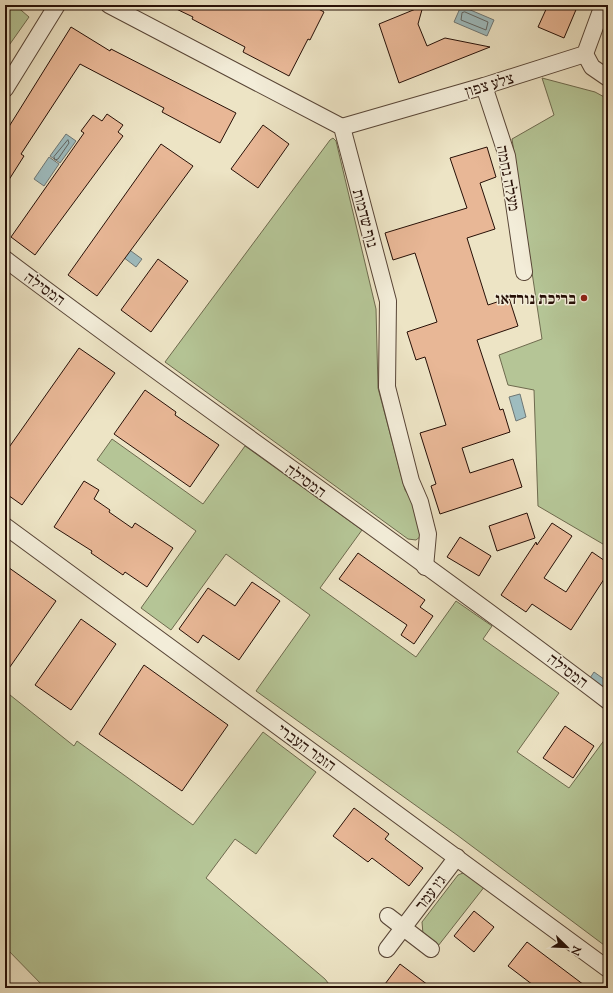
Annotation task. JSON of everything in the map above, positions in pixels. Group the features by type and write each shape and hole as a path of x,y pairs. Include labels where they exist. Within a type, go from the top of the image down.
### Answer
{"street":[{"path":"5,89 58,5"},
{"path":"109,5 342,127"},
{"path":"603,5 585,54 592,67 608,78"},
{"name":"צלע צפון","path":"342,127 484,86 585,54"},
{"name":"מעלה נחמה","path":"484,86 507,156 524,272"},
{"name":"נוף שדמות","path":"342,127 388,301 387,387 411,482 420,502 428,534 425,567"},
{"name":"המסילה","path":"5,258 425,567 520,633 608,701"},
{"name":"הזמר העברי","path":"5,526 608,969"},
{"name":"ג׳ו עמר","path":"387,950 457,857"},
{"path":"388,916 431,949"}],"green space":[{"path":"5,5 15,5 29,17 5,51"},
{"path":"542,78 595,92 608,99 608,547 538,506 534,390 508,385 499,355 542,339 512,139 554,115"},
{"path":"333,138 336,141 376,309 378,388 405,490 416,506 421,536 416,540 408,539 165,362"},
{"path":"112,439 203,504 245,446 362,530 320,588 416,657 456,601 492,626 483,639 559,693 517,752 569,788 608,735 608,948 457,835 256,691 310,615 226,554 171,630 141,608 196,531 97,460"},
{"path":"5,691 74,746 77,741 193,825 263,732 316,772 256,854 235,839 206,878 325,979 332,988 45,988 5,947"},
{"path":"468,873 485,886 438,946 423,934 422,922 458,875"}],"water":[{"path":"461,6 494,20 487,36 454,22"},
{"path":"66,134 76,141 60,163 50,156"},
{"path":"49,157 59,164 44,186 34,179"},
{"path":"120,243 142,259 136,267 114,250"},
{"path":"520,394 526,417 516,421 509,397"},
{"path":"594,672 608,682 608,692 590,678"}],"building":[{"path":"168,5 311,5 324,12 289,76 243,52 245,47 192,19 193,17"},
{"path":"548,5 578,5 564,38 538,27"},
{"path":"423,6 418,24 427,46 445,38 490,47 399,83 379,24"},
{"path":"71,27 110,51 111,49 236,113 220,143 162,112 164,108 80,64 21,154 24,156 5,186 5,133"},
{"path":"107,114 123,125 118,132 123,136 35,255 11,237 84,133 81,131 93,115 102,121"},
{"path":"263,125 289,144 258,188 231,169"},
{"path":"161,144 193,166 97,296 68,275"},
{"path":"487,147 496,177 480,183 495,229 467,238 488,305 509,298 518,326 477,340 500,410 503,409 510,432 462,448 470,473 513,459 522,487 440,514 431,486 436,484 420,433 446,425 425,357 416,360 407,332 437,322 415,253 393,260 385,233 467,208 450,158"},
{"path":"158,259 188,281 151,332 121,310"},
{"path":"79,348 115,373 22,505 5,493 5,453"},
{"path":"145,390 176,412 175,415 219,445 190,487 114,434"},
{"path":"84,481 99,490 94,499 110,510 109,512 132,528 135,523 173,548 147,587 125,572 123,575 91,553 92,551 54,527"},
{"path":"527,513 535,538 497,551 489,526"},
{"path":"552,523 572,536 544,578 566,592 592,552 608,563 608,573 571,630 532,604 526,612 501,595 536,542 537,545"},
{"path":"460,537 491,556 479,576 447,557"},
{"path":"358,553 425,600 420,607 433,616 414,644 401,635 407,625 339,579"},
{"path":"5,565 56,601 5,674"},
{"path":"252,582 280,601 239,660 203,635 198,643 179,629 208,588 235,606"},
{"path":"81,619 116,644 71,710 35,685"},
{"path":"144,665 228,725 182,791 99,734"},
{"path":"565,726 594,746 573,778 543,758"},
{"path":"354,808 389,834 385,839 423,868 409,886 372,858 368,862 333,836"},
{"path":"474,911 494,927 474,952 454,936"},
{"path":"527,942 588,988 537,988 508,966"},
{"path":"400,964 432,988 382,988"}],"place":[{"name":"בריכת נורדאו","path":"584,298"}]}
